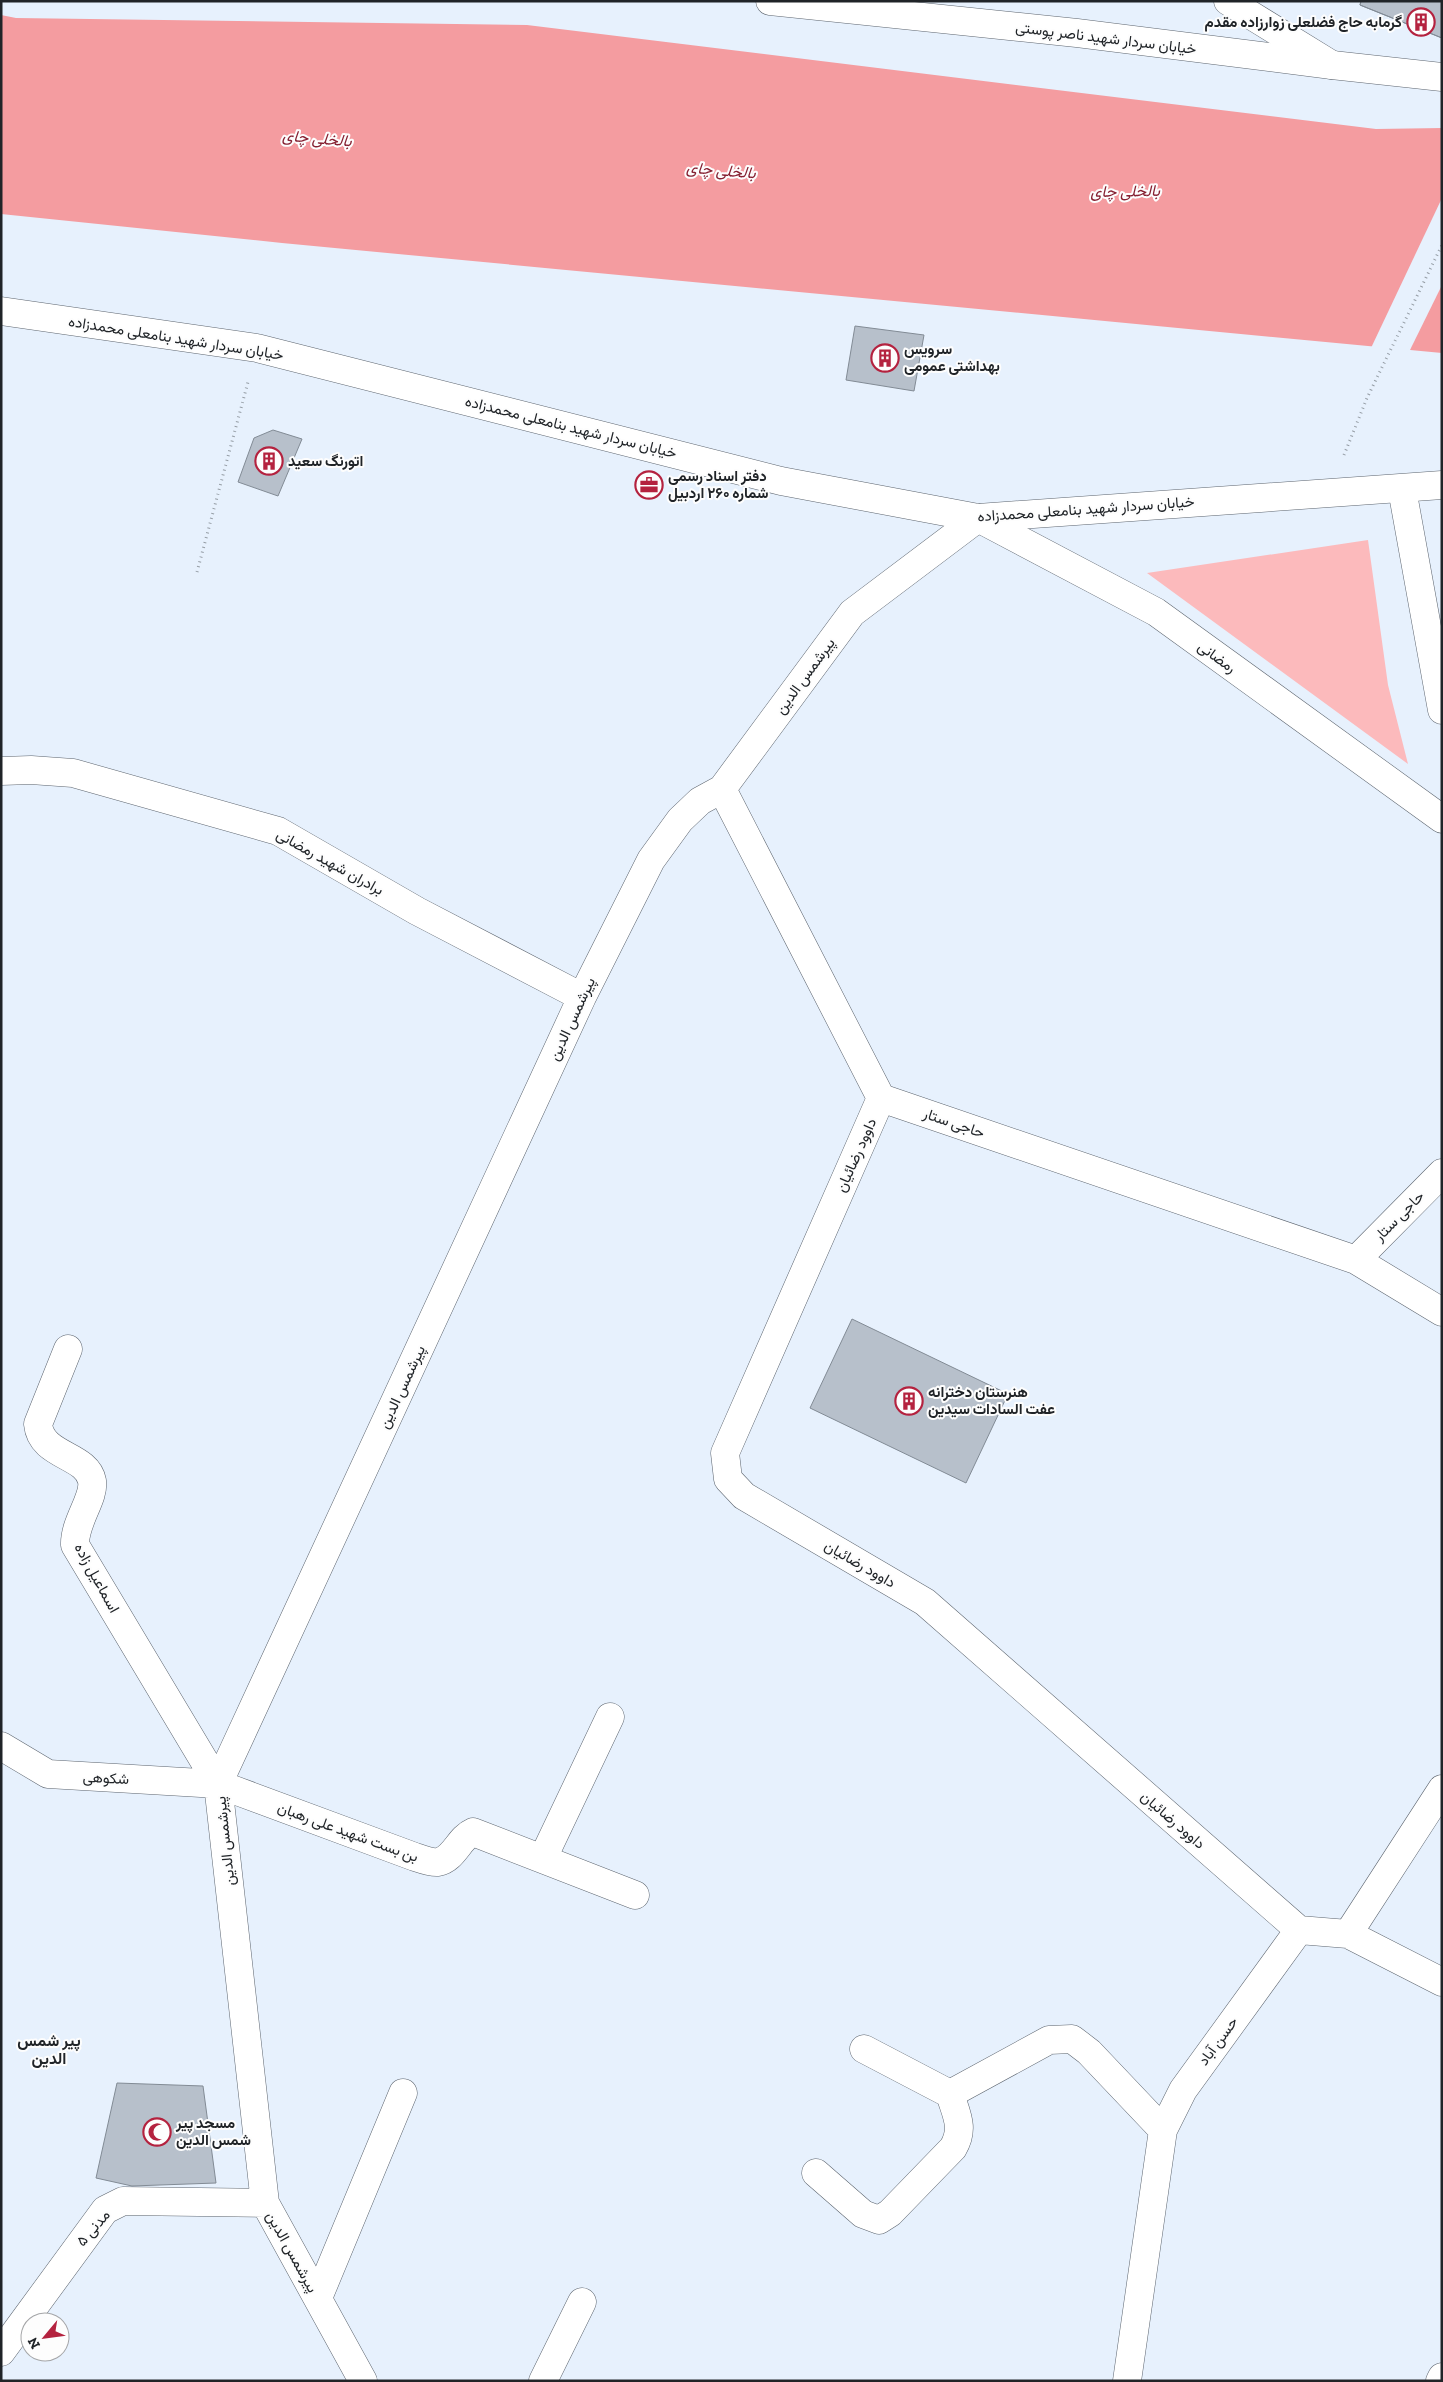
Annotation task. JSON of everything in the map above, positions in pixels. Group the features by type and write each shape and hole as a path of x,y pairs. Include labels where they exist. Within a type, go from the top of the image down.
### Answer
{"street":[{"name":"خیابان سردار شهید ناصر پوستی","path":"770,1 1077,33 1332,65 1442,76"},
{"path":"1228,1 1332,65"},
{"name":"خیابان سردار شهید بنامعلی محمدزاده","path":"1,311 258,348 781,481 978,518 1442,485"},
{"path":"1402,488 1442,710"},
{"name":"پیرشمس الدین","path":"363,2381 266,2203 218,1784 582,997 651,860 680,820 700,801 722,790 852,613 978,518"},
{"name":"رمضانی","path":"978,518 1156,612 1442,820"},
{"name":"برادران شهید رمضانی","path":"1,771 31,770 73,773 278,831 417,911 582,997"},
{"path":"722,790 881,1098"},
{"name":"حاجی ستار","path":"881,1098 1356,1260 1442,1312"},
{"name":"داوود رضائیان","path":"881,1098 725,1453 728,1479 744,1496 925,1602 1299,1930"},
{"name":"حاجی ستار","path":"1356,1260 1442,1173"},
{"name":"اسماعیل زاده","path":"68,1349 38,1424 39,1434 44,1442 86,1470 92,1481 90,1492 74,1532 75,1545 218,1784"},
{"path":"543,1858 610,1717"},
{"name":"شکوهی","path":"1,1746 48,1774 218,1784"},
{"name":"بن بست شهید علی رهبان","path":"218,1784 415,1857 438,1862 449,1856 465,1836 473,1832 636,1895"},
{"path":"1348,1934 1442,1789"},
{"path":"1299,1930 1348,1934 1442,1982"},
{"name":"حسن آباد","path":"1128,2381 1163,2130 1183,2090 1299,1930"},
{"path":"950,2094 1050,2040 1072,2039 1089,2052 1163,2130"},
{"path":"816,2174 863,2214 878,2220 890,2213 954,2148 960,2136 960,2127 950,2094 864,2049"},
{"path":"318,2298 403,2093"},
{"name":"مدنی ۵","path":"1,2352 105,2210 122,2201 266,2203"},
{"path":"543,2381 582,2302"},
{"path":"1440,2381 1442,2377"}],"path":[{"path":"1329,493 1367,398 1442,246"},
{"path":"197,572 258,348"}],"shaded area":[{"path":"1368,540 1388,685 1408,764 1147,573"}],"water":[{"name":"بالخلی چای","path":"1,15 16,18 527,25 1376,129 1442,128 1442,353 282,243 1,214"}],"pier":[{"path":"1442,198 1442,285 1409,352 1371,348"}],"building":[{"name":"گرمابه حاج فضلعلی زوارزاده مقدم","path":"1361,1 1442,1 1442,38 1360,5"},
{"name":"گرمابه حاج فضلعلی زوارزاده مقدم","path":"1361,1 1442,1 1442,38 1360,5"},
{"name":"سرویس بهداشتی عمومی","path":"855,326 924,335 914,391 846,380"},
{"name":"اتورنگ سعید","path":"273,430 302,439 278,496 238,482 254,438"},
{"name":"هنرستان دخترانه عفت السادات سیدین","path":"852,1319 1008,1394 966,1483 810,1408"},
{"name":"مسجد پیر شمس الدین","path":"117,2083 203,2086 216,2183 132,2186 96,2178"}],"place":[{"name":"گرمابه حاج فضلعلی زوارزاده مقدم","path":"1421,22"},
{"name":"سرویس بهداشتی عمومی","path":"885,358"},
{"name":"اتورنگ سعید","path":"269,461"},
{"name":"دفتر اسناد رسمی شماره ۲۶۰ اردبیل","path":"649,485"},
{"name":"هنرستان دخترانه عفت السادات سیدین","path":"909,1401"},
{"name":"مسجد پیر شمس الدین","path":"157,2132"}],"district":[{"name":"پیر شمس الدین","path":"49,2049"}]}
